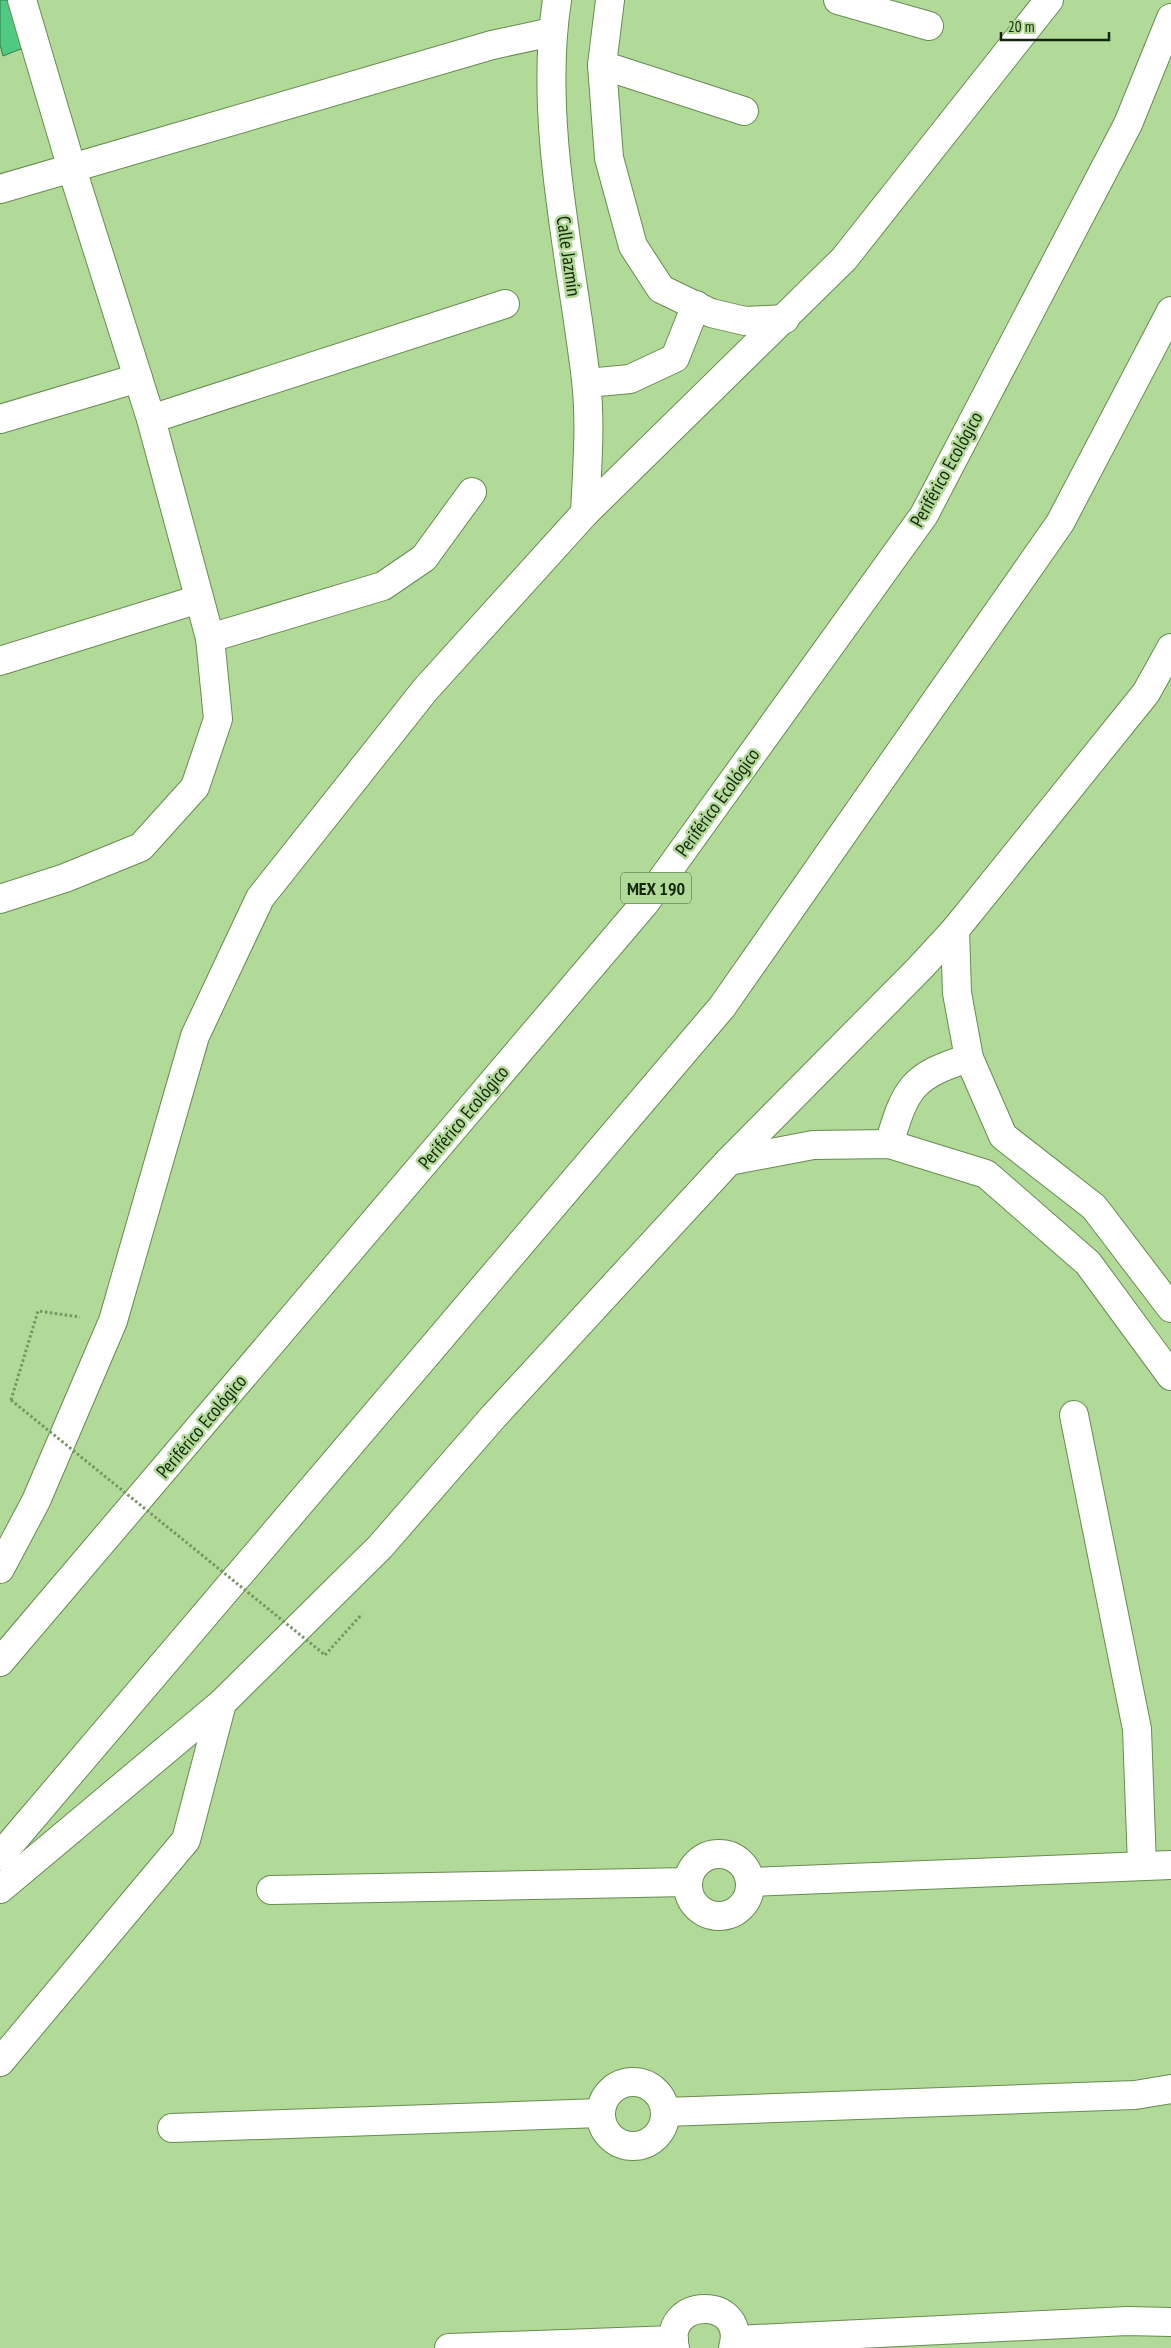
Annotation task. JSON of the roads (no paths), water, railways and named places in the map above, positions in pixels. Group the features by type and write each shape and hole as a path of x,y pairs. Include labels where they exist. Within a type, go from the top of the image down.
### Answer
{"main road":[{"path":"0,899 65,878 141,847 195,787 218,719 210,638 151,419 72,169 22,0"},
{"name":"Calle Jazmín","path":"557,0 552,32 554,138 586,382 585,513"},
{"path":"610,0 602,65 609,158 633,246 661,289 696,306 711,313 745,321 785,318"},
{"path":"838,0 929,26"},
{"path":"0,1569 36,1501 113,1321 195,1036 260,898 425,690 585,513 844,259 1049,0"},
{"name":"Periférico Ecológico","path":"0,1662 645,903 924,515 1128,124 1171,18"},
{"path":"0,189 492,45 552,32"},
{"path":"602,65 744,111"},
{"path":"151,419 505,304"},
{"path":"586,382 630,379 675,358 696,306"},
{"path":"0,1856 722,1007 1060,523 1171,311"},
{"path":"0,419 138,378"},
{"path":"210,638 383,586 424,558 472,492"},
{"path":"0,661 199,600"},
{"path":"0,1889 222,1702 380,1547 494,1416 729,1161 919,969 955,930 1146,692 1171,648"},
{"path":"955,930 957,993 969,1058 1003,1136 1094,1207 1171,1308"},
{"path":"889,1144 900,1106 917,1081 941,1067 969,1058"},
{"path":"729,1161 813,1145 889,1144 986,1174 1088,1263 1171,1376"},
{"path":"1074,1415 1137,1729 1142,1865"},
{"path":"0,2062 186,1840 222,1702"},
{"path":"718,1854 730,1856 740,1862 747,1871 750,1882 749,1895 742,1906 732,1913 719,1916 707,1914 696,1906 689,1895 688,1882 691,1872 698,1862 707,1856 718,1854"},
{"path":"750,1882 1171,1865"},
{"path":"271,1890 688,1882"},
{"path":"633,2081 645,2084 655,2090 663,2100 666,2112 664,2125 657,2136 646,2144 633,2146 620,2144 610,2136 603,2125 601,2113 603,2101 611,2091 621,2084 633,2081"},
{"path":"666,2112 1135,2095 1171,2089"},
{"path":"172,2128 601,2113"},
{"path":"449,2348 675,2344 676,2328 682,2318 692,2311 704,2308 716,2310 726,2317 733,2327 734,2344 1117,2322 1171,2322"}]}
